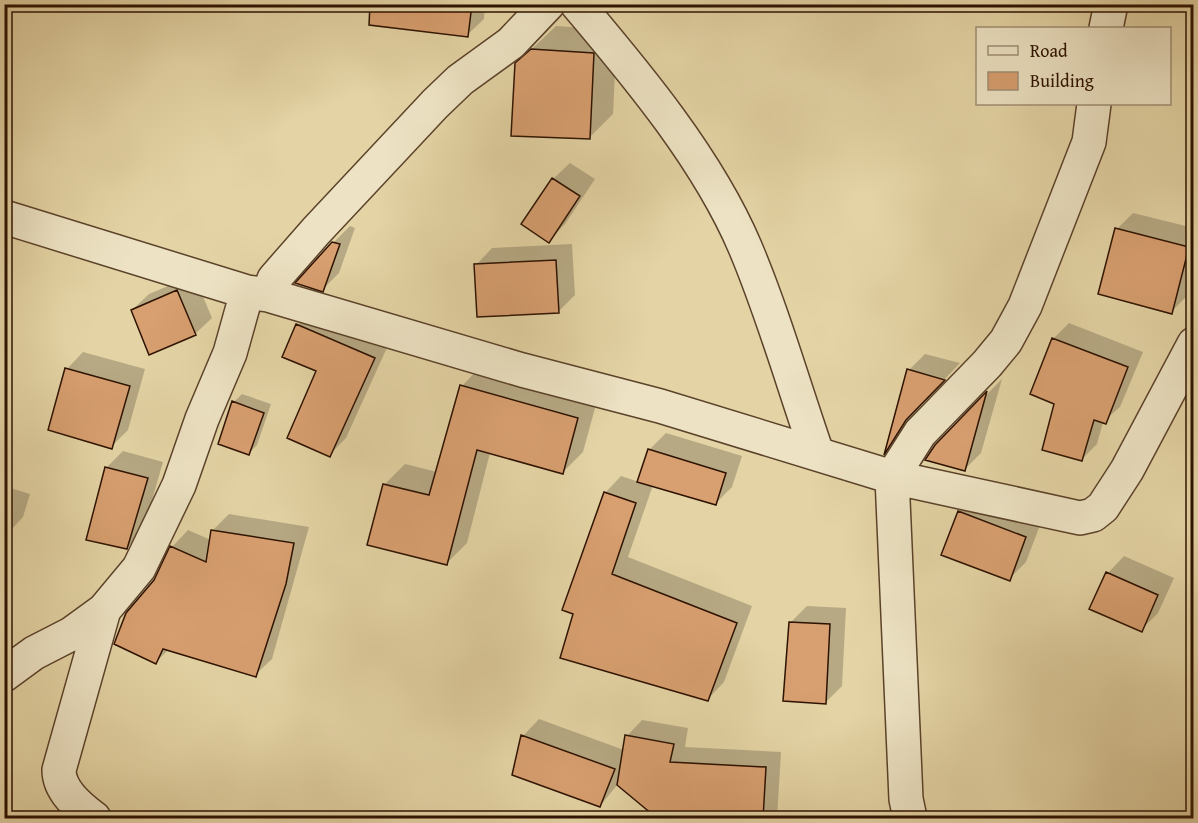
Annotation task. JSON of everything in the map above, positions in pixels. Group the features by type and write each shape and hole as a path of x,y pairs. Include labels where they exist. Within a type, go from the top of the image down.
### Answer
{"street":[{"path":"4,675 34,653 71,634 104,610 139,568 179,485 202,418 257,294 274,279 435,104 460,80 511,43 548,4"},
{"path":"577,4 662,112 707,176 745,246 817,453"},
{"path":"1106,27 1111,4"},
{"path":"910,819 906,800 892,477 920,433 987,364 1006,341 1025,306 1089,142 1094,105"},
{"path":"4,218 522,370 660,406 892,477 1080,518 1093,515 1103,507 1126,470 1194,344"},
{"path":"94,819 81,808 59,782 59,770 104,610"}],"building":[{"path":"370,4 472,4 468,37 369,25"},
{"path":"531,49 594,53 590,139 511,136 515,63"},
{"path":"552,178 580,196 549,243 521,224"},
{"path":"1115,228 1189,247 1172,314 1098,294"},
{"path":"332,242 340,244 323,292 295,283"},
{"path":"556,260 559,313 477,317 474,264"},
{"path":"177,290 196,335 149,355 131,310"},
{"path":"296,324 375,358 330,457 287,438 316,371 282,357"},
{"path":"1052,338 1128,367 1106,424 1094,420 1082,461 1042,450 1054,404 1030,394"},
{"path":"65,368 130,386 112,449 48,430"},
{"path":"907,369 945,380 906,420 884,455"},
{"path":"460,385 578,418 563,474 477,450 447,565 367,545 383,484 429,495"},
{"path":"987,391 965,471 925,460 935,445"},
{"path":"232,401 264,413 249,455 218,444"},
{"path":"648,449 726,473 716,505 637,482"},
{"path":"105,467 148,478 127,549 86,540"},
{"path":"604,492 636,503 612,574 737,623 708,701 560,658 573,614 562,610"},
{"path":"958,511 1026,537 1010,581 941,555"},
{"path":"211,530 294,543 286,584 256,677 163,649 156,664 114,644 126,613 154,580 170,546 206,562"},
{"path":"1106,572 1158,595 1142,632 1089,609"},
{"path":"789,622 830,624 826,704 783,701"},
{"path":"521,735 615,769 600,807 512,775"},
{"path":"625,735 674,744 670,762 766,767 763,819 658,819 617,785"}]}
